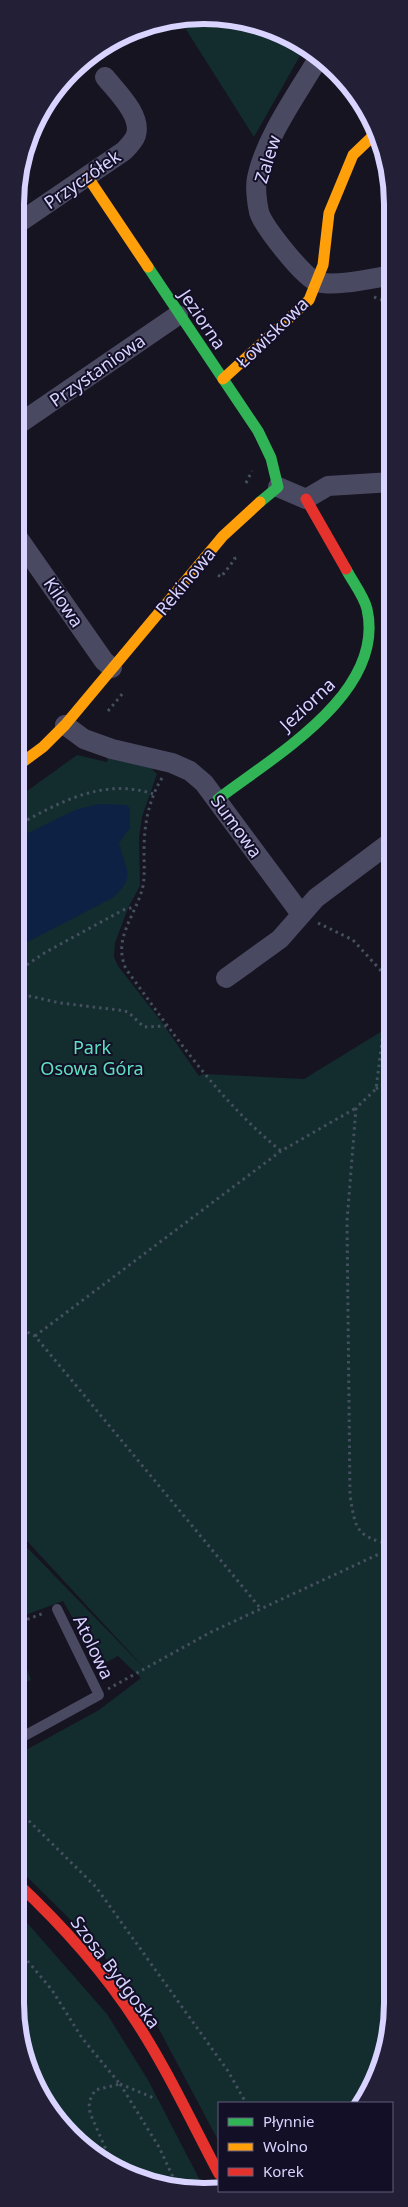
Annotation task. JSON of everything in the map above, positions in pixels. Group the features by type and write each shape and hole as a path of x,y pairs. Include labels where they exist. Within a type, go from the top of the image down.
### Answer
{"street":[{"name":"Zalew","path":"316,62 276,128 257,179 260,213 269,230 295,262 316,282"},
{"name":"Przyczółek","path":"24,219 124,151 136,137 137,126 133,115 105,77"},
{"name":"Łowiskowa","path":"223,379 309,300 323,265 330,213 353,155 372,137"},
{"name":"Jeziorna","path":"87,176 223,379 265,446 271,458 278,487"},
{"name":"Łowiskowa","path":"316,282 384,276"},
{"name":"Przystaniowa","path":"24,420 178,314"},
{"path":"278,487 306,499 328,486 384,482"},
{"name":"Rekinowa","path":"24,761 43,747 65,725 223,536 245,514 278,487"},
{"name":"Jeziorna","path":"218,799 331,710 349,688 365,653 370,621 366,607 306,499"},
{"name":"Kilowa","path":"24,546 104,661 112,668"},
{"name":"Sumowa","path":"65,725 84,739 112,749 167,761 190,771 218,799 301,914"},
{"path":"226,978 280,938 316,898 384,847"},
{"name":"Szosa Bydgoska","path":"24,1889 43,1906 88,1959 136,2022 218,2172"}],"lane":[{"name":"Atolowa","path":"24,1736 99,1695 57,1609"}],"path":[{"path":"24,821 51,806 93,792 126,787 153,794 145,827 145,872 143,886 134,907 120,953 126,969 166,1026 233,1107 281,1151"},
{"path":"24,967 46,952 122,910 134,907"},
{"path":"301,914 353,940 383,972 384,995"},
{"path":"24,995 60,1003 128,1012 144,1027 166,1026"},
{"path":"376,1089 384,1026"},
{"path":"35,1336 281,1151 356,1108 384,1084"},
{"path":"356,1108 347,1221 350,1496 355,1524 368,1539 384,1544"},
{"path":"24,1330 35,1336 262,1609"},
{"path":"99,1695 211,1632 384,1550"},
{"path":"24,1621 57,1609"},
{"path":"24,1816 96,1887 228,2071 245,2102"},
{"path":"24,1957 52,1990 82,2038 120,2084 159,2147 175,2181"},
{"path":"109,2156 90,2113 89,2102 95,2090 120,2084 155,2098"}],"green space":[{"path":"216,24 239,27 273,37 302,53 254,137 183,25"},
{"name":"Park Osowa Góra","path":"77,755 107,762 108,757 151,768 157,774 142,817 139,837 140,886 128,908 115,943 114,957 118,966 161,1021 199,1076 203,1074 304,1079 384,1030 383,2027 371,2072 355,2102 218,2102 218,2140 152,2016 90,1939 24,1874 24,1751 99,1710 141,1678 118,1656 96,1668 80,1631 63,1601 24,1616 24,1544 149,1673 24,1538 24,793"},
{"path":"24,1661 31,1680 24,1683"},
{"path":"24,1919 107,2014 148,2080 201,2183 169,2180 146,2174 124,2165 85,2139 68,2122 54,2103 37,2072 25,2027"}],"water":[{"path":"99,804 126,805 130,808 130,828 119,843 127,872 125,883 114,897 24,944 24,835 75,810"}],"traffic: fast":[{"path":"148,267 258,431 271,458 278,487 260,502"},
{"path":"218,799 268,763 321,719 343,695 360,668 368,640 367,609 361,594 346,569"}],"traffic: slow":[{"path":"223,379 309,300 323,265 329,213 353,155 372,137"},
{"path":"87,176 148,267"},
{"path":"24,761 43,747 65,725 223,536 260,502"}],"traffic: jam":[{"path":"306,499 346,569"},
{"path":"24,1890 49,1914 96,1966 124,2003 180,2097 218,2172"}]}
